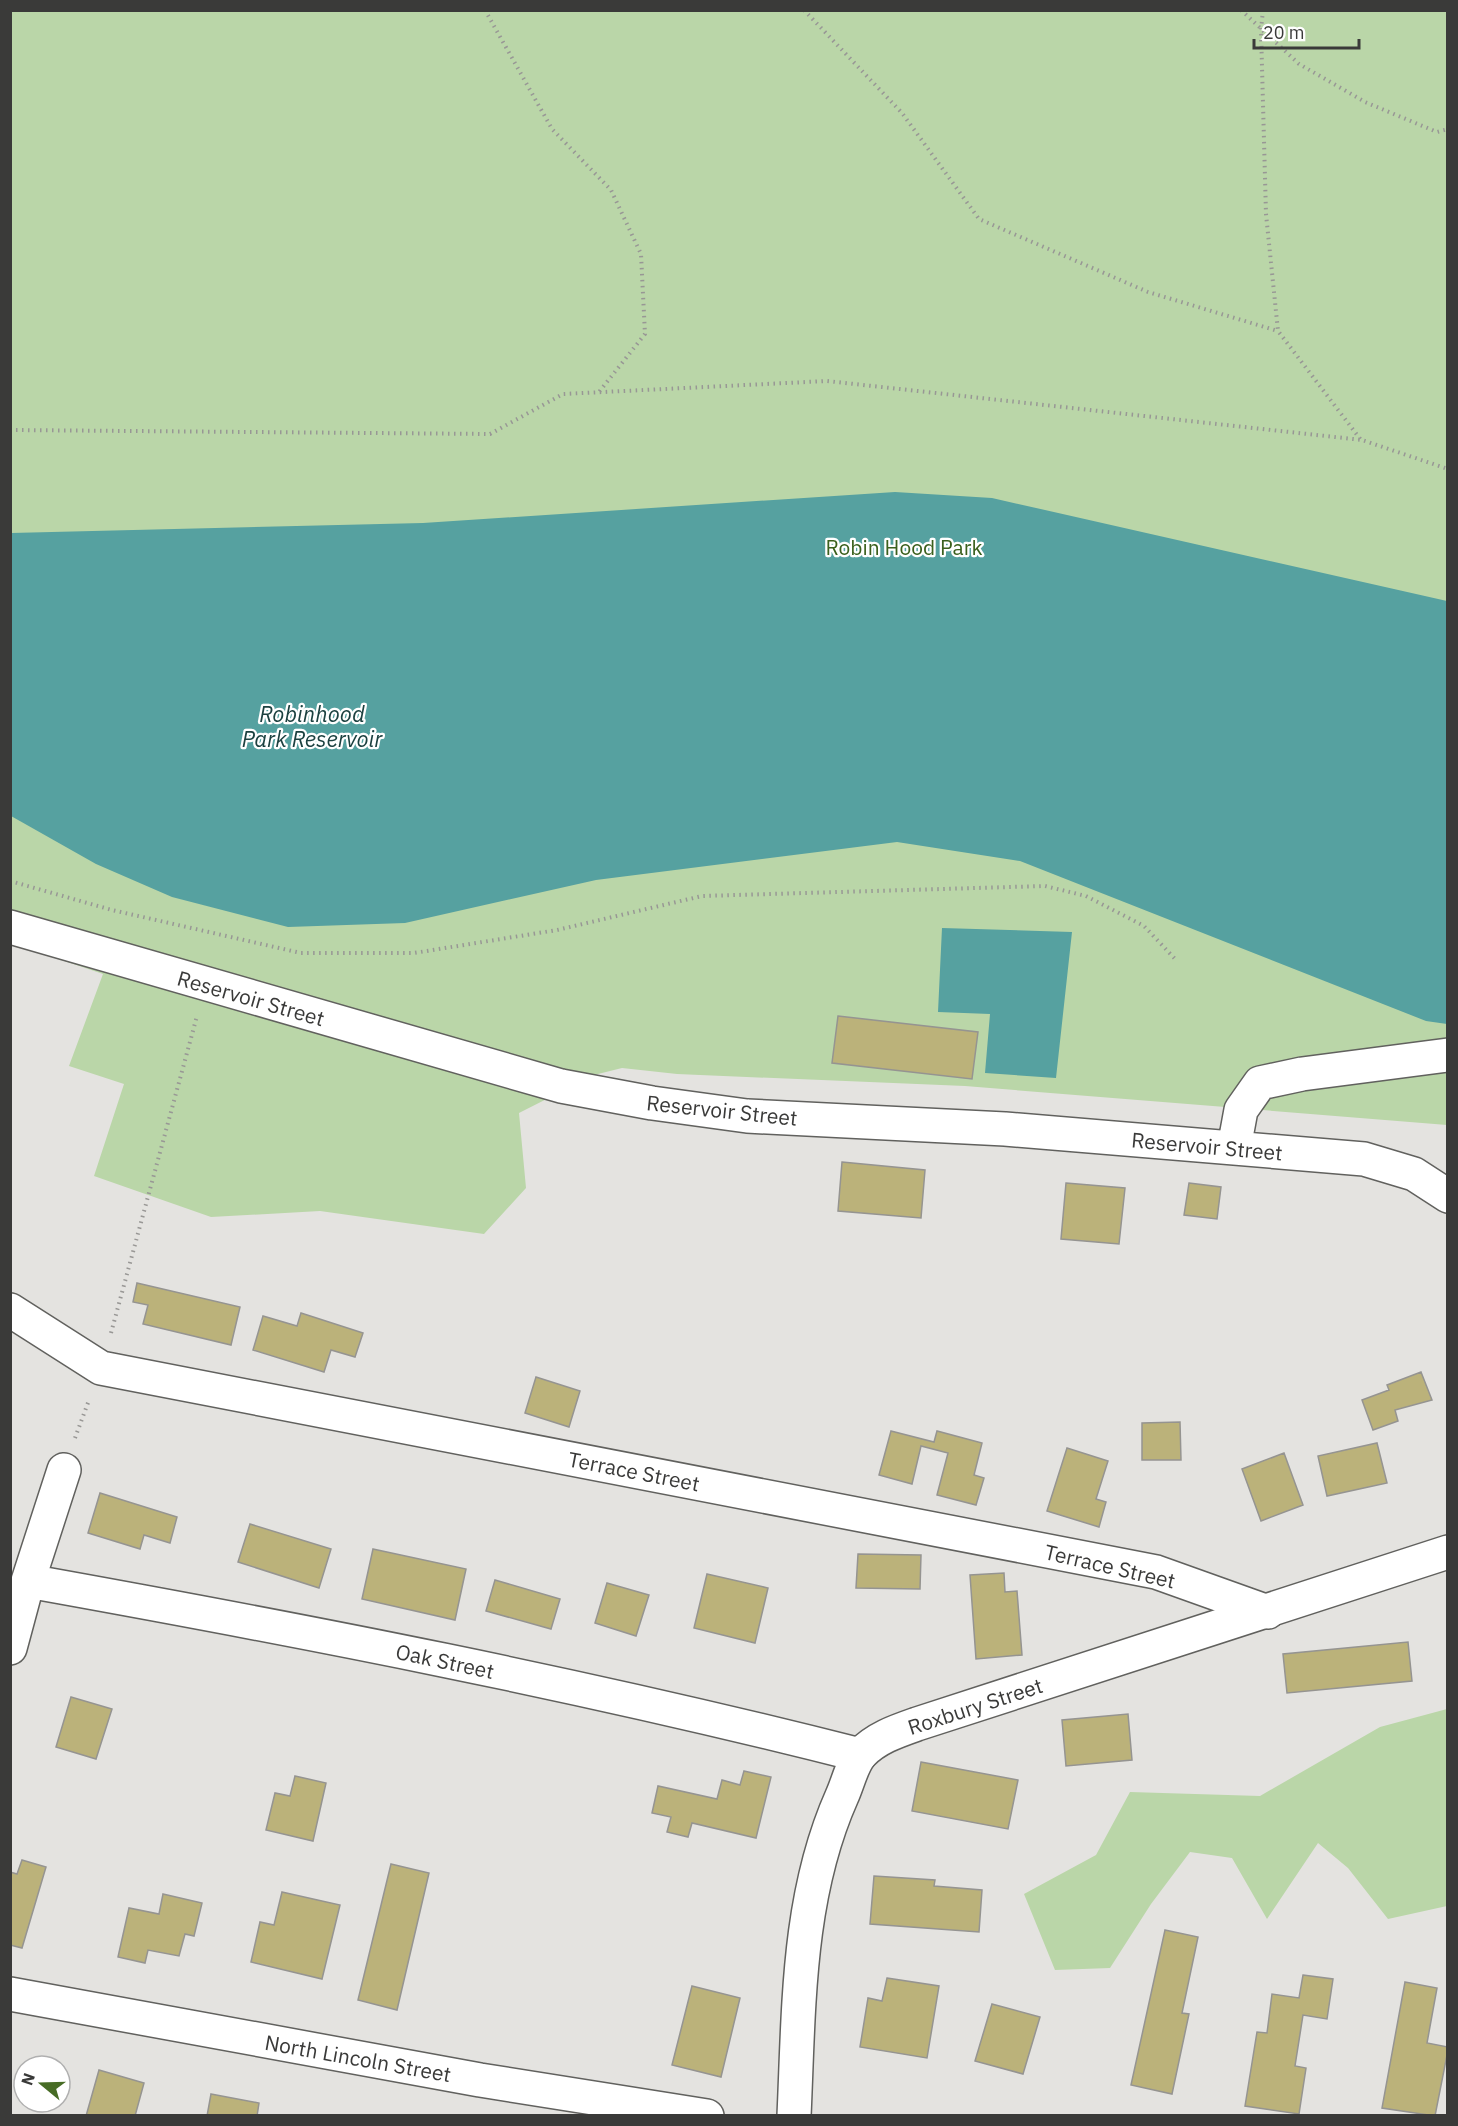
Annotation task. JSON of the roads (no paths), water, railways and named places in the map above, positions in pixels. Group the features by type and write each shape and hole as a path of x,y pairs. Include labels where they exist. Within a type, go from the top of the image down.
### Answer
{"street":[{"name":"Reservoir Street","path":"10,927 561,1086 652,1103 747,1116 1005,1129 1364,1159 1414,1174 1448,1196"},
{"path":"1234,1148 1241,1110 1260,1083 1302,1074 1448,1055"},
{"name":"Terrace Street","path":"10,1310 101,1368 1156,1572 1268,1612"},
{"path":"10,1648 28,1581 64,1470"},
{"name":"Roxbury Street","path":"794,2115 803,1947 811,1889 829,1825 860,1755 882,1737 917,1724 1448,1552"},
{"name":"Oak Street","path":"28,1581 290,1628 715,1717 860,1755"},
{"name":"North Lincoln Street","path":"10,1994 480,2080 707,2115"}],"water":[{"name":"Robinhood Park Reservoir","path":"895,492 992,498 1447,601 1447,1024 1426,1021 1020,861 897,842 596,880 405,923 288,927 172,897 96,864 11,816 11,533 423,523"},
{"path":"942,928 1072,932 1056,1078 985,1073 990,1014 938,1012"}],"park label":[{"name":"Robin Hood Park","path":"904,547"}]}
